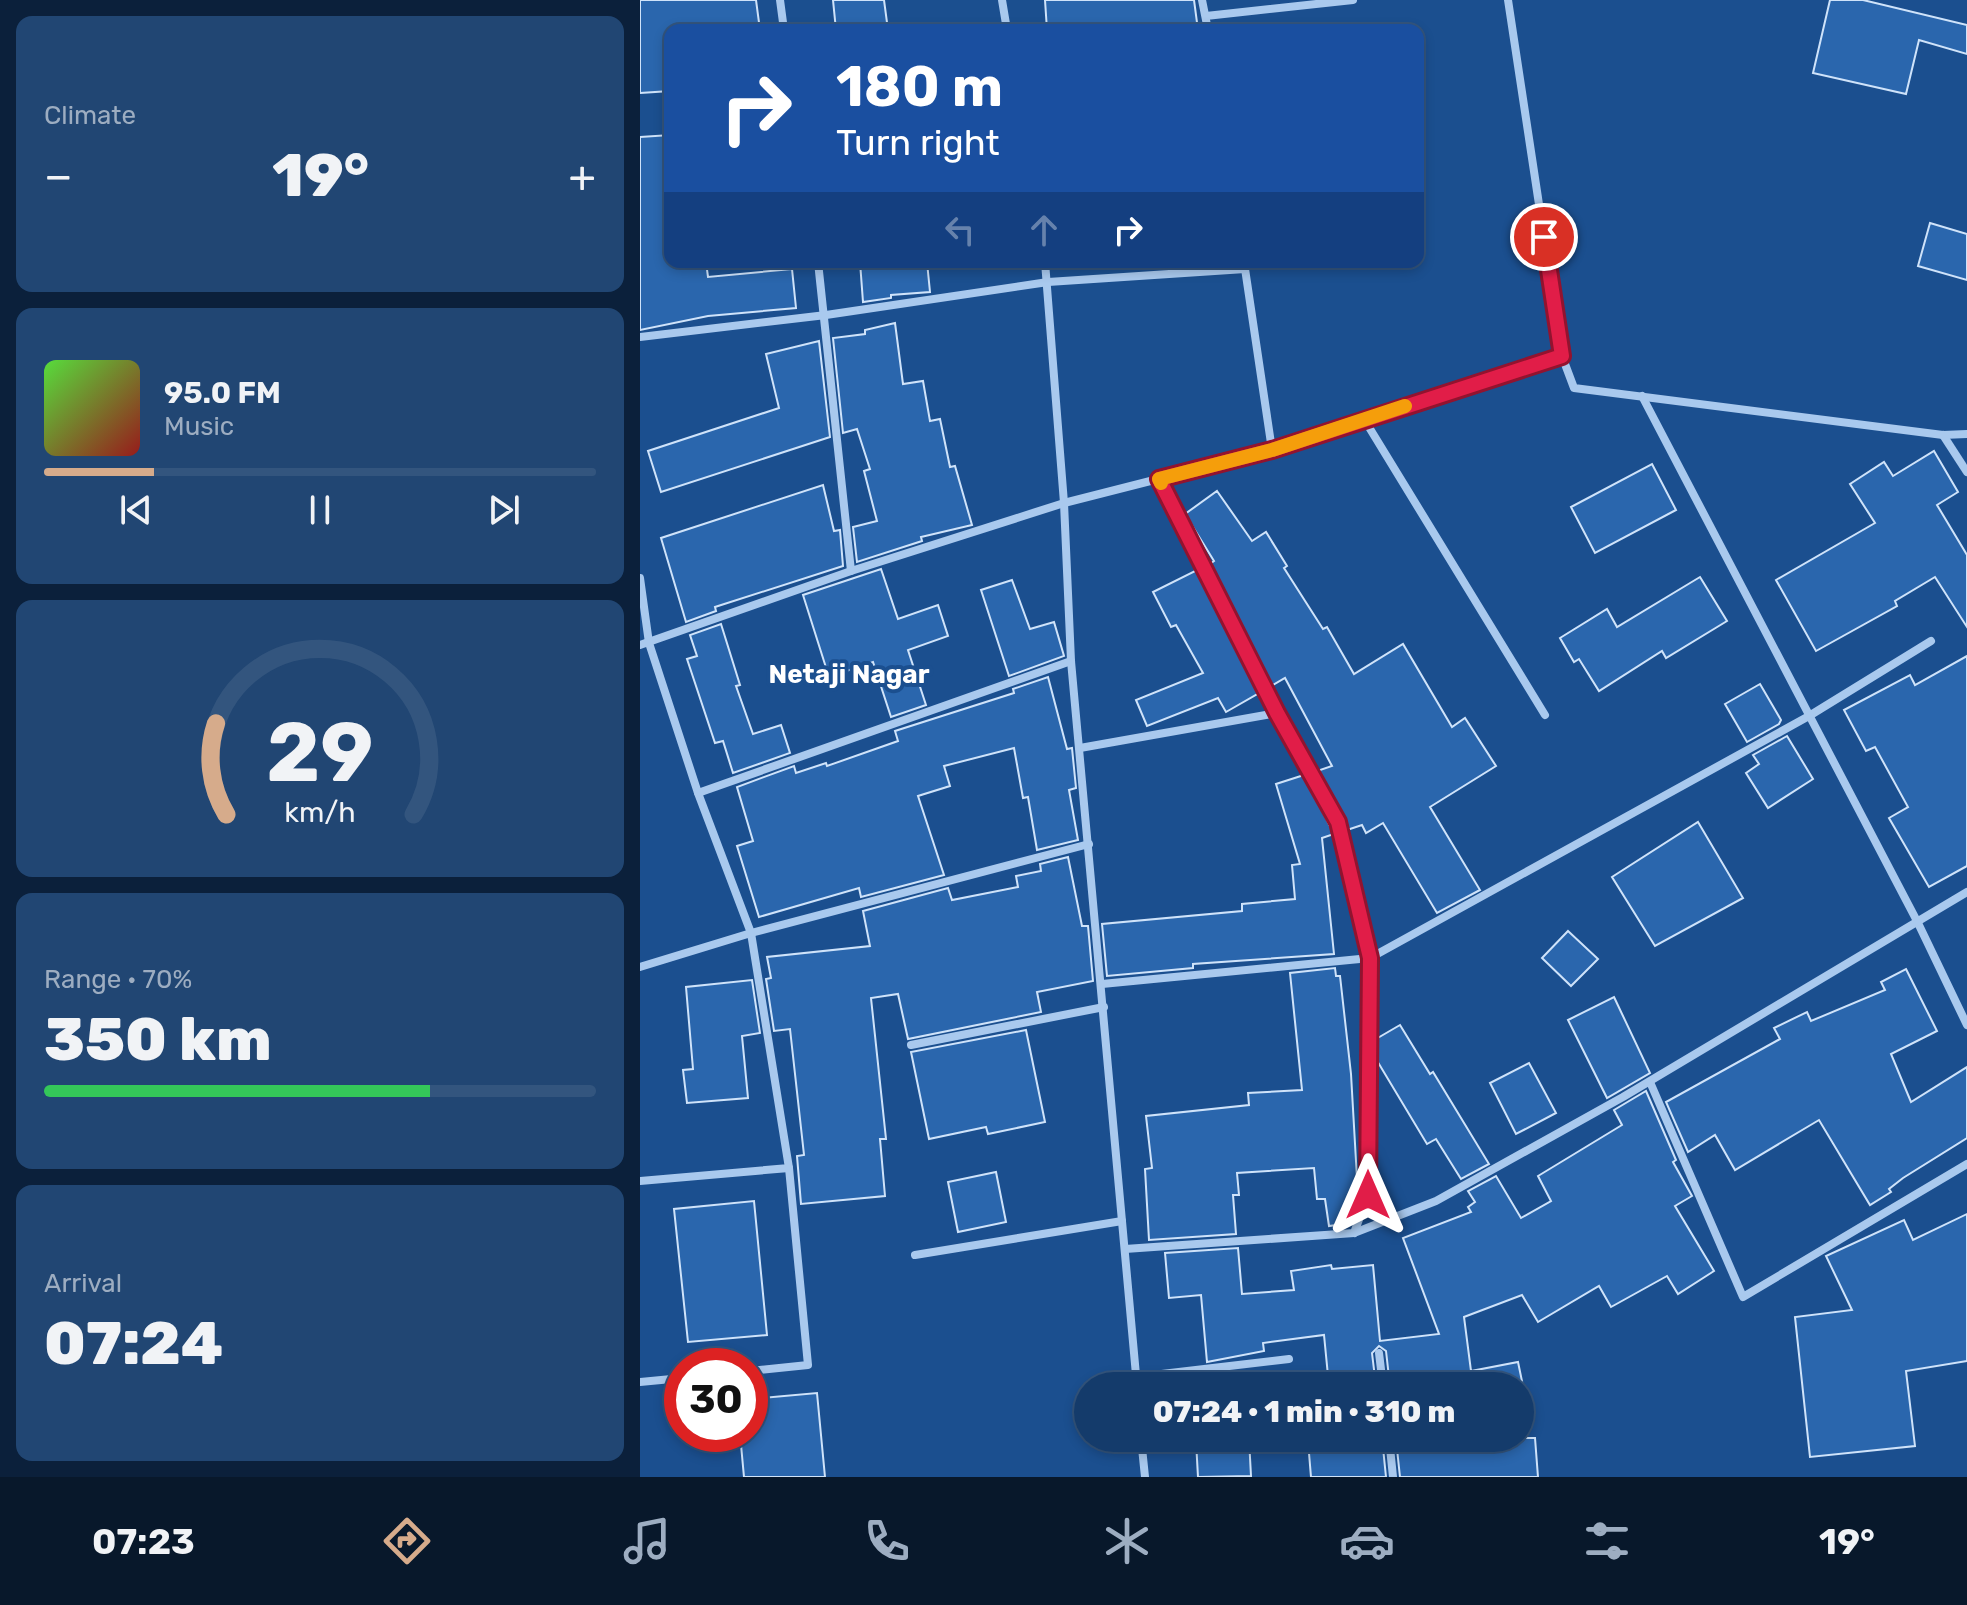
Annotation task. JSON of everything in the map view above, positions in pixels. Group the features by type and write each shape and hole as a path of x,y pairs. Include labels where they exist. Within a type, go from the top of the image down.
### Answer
{"street":[{"path":"780,0 783,24"},
{"path":"1002,0 1006,24"},
{"path":"1202,0 1207,24"},
{"path":"1206,16 1353,0"},
{"path":"1508,0 1562,356 1574,388 1943,435 1967,434"},
{"path":"819,268 851,571"},
{"path":"1046,268 1064,503 1071,661 1135,1372"},
{"path":"640,337 826,315 1048,282 1220,268"},
{"path":"1244,268 1272,450"},
{"path":"645,644 851,571 1064,503 1272,450 1562,356"},
{"path":"1642,396 1918,923 1967,1025"},
{"path":"1364,419 1545,715"},
{"path":"1943,435 1967,472"},
{"path":"1159,479 1277,713 1338,822 1370,958 1368,1195 1354,1233"},
{"path":"640,578 645,644 751,933 789,1168 808,1365 768,1369"},
{"path":"1102,984 1370,958 1809,716 1931,641"},
{"path":"698,793 1071,661"},
{"path":"1080,748 1277,713"},
{"path":"640,967 751,933 1089,844"},
{"path":"1125,1249 1354,1233 1436,1201 1650,1082 1967,892"},
{"path":"911,1045 1104,1007"},
{"path":"1650,1082 1743,1297 1967,1164"},
{"path":"640,1181 789,1168"},
{"path":"915,1255 1122,1221"},
{"path":"1379,1353 1381,1372"},
{"path":"1203,1372 1289,1359"},
{"path":"640,1382 664,1380"},
{"path":"1142,1452 1145,1477"},
{"path":"1390,1452 1393,1477"}],"building":[{"path":"640,0 756,0 759,24 664,24 664,91 640,93"},
{"path":"833,0 884,0 887,24 835,24"},
{"path":"1045,0 1194,0 1197,24 1047,24"},
{"path":"1830,0 1863,0 1967,25 1967,54 1919,40 1906,94 1813,73"},
{"path":"664,135 664,268 707,268 708,277 792,269 796,308 708,316 640,330 640,137"},
{"path":"1930,223 1967,234 1967,280 1918,266"},
{"path":"860,268 928,268 930,292 891,295 891,298 863,302"},
{"path":"895,323 903,384 923,381 930,421 940,419 950,467 955,466 972,525 921,537 922,541 857,562 853,527 877,521 864,471 870,469 857,429 843,433 833,338 865,334 865,330"},
{"path":"819,341 830,437 661,492 648,451 779,408 766,354"},
{"path":"1934,451 1958,492 1937,505 1967,555 1967,627 1935,577 1895,601 1897,606 1816,651 1776,580 1875,523 1850,484 1884,462 1893,476"},
{"path":"1652,464 1676,510 1595,553 1571,507"},
{"path":"823,485 834,531 840,530 843,566 715,607 716,611 686,622 661,538"},
{"path":"1217,491 1252,541 1266,532 1287,566 1284,568 1323,629 1327,627 1354,674 1403,644 1452,727 1465,718 1496,766 1430,807 1480,890 1437,913 1383,823 1366,833 1362,825 1347,830 1317,771 1332,766 1285,678 1271,686 1210,564 1214,561 1185,514"},
{"path":"881,569 898,619 938,605 948,636 908,650 926,705 891,717 873,662 829,677 803,595"},
{"path":"1197,570 1259,693 1226,712 1218,698 1147,726 1136,700 1203,673 1176,625 1171,627 1153,592"},
{"path":"1700,577 1727,621 1666,658 1662,651 1599,691 1579,659 1574,662 1560,638 1607,609 1617,627"},
{"path":"1012,580 1030,629 1054,622 1064,656 1009,676 981,590"},
{"path":"721,624 740,685 736,686 753,734 781,725 790,753 733,773 723,741 715,743 687,659 697,656 690,635"},
{"path":"1967,656 1967,866 1929,887 1889,818 1908,807 1875,747 1866,751 1844,710 1910,675 1915,685"},
{"path":"1048,677 1067,749 1072,748 1076,788 1069,790 1078,840 1037,850 1028,797 1023,798 1014,748 944,766 950,786 918,796 944,875 861,897 859,888 759,917 737,846 753,841 737,787 794,766 796,773 826,763 827,766 898,741 895,731 1014,693 1013,689"},
{"path":"1760,684 1781,720 1747,742 1725,704"},
{"path":"1787,736 1813,779 1768,808 1746,773 1759,764 1753,755"},
{"path":"1304,775 1334,834 1322,838 1334,954 1193,964 1193,968 1107,976 1102,924 1242,911 1242,904 1295,899 1292,865 1300,864 1276,784"},
{"path":"1698,822 1743,898 1655,946 1612,877"},
{"path":"1068,857 1082,926 1088,926 1093,981 1037,992 1041,1012 908,1039 898,994 871,998 886,1139 880,1139 885,1196 801,1204 797,1156 804,1155 790,1029 774,1031 766,979 771,978 767,957 870,946 863,911 948,888 952,900 1018,887 1016,876 1041,871 1040,864"},
{"path":"1568,931 1598,959 1571,986 1542,958"},
{"path":"1335,968 1336,976 1340,976 1351,1074 1358,1196 1353,1196 1355,1211 1350,1223 1329,1226 1325,1199 1317,1199 1314,1168 1237,1173 1239,1195 1233,1195 1236,1234 1149,1240 1145,1169 1152,1168 1146,1116 1249,1105 1248,1093 1302,1090 1290,973"},
{"path":"1906,969 1937,1031 1891,1054 1911,1102 1967,1067 1967,1138 1903,1178 1889,1189 1891,1192 1870,1205 1819,1120 1735,1170 1715,1135 1688,1152 1666,1102 1780,1039 1774,1028 1807,1012 1811,1021 1885,990 1881,982"},
{"path":"752,980 760,1033 742,1036 748,1098 687,1103 683,1070 693,1069 686,987"},
{"path":"1614,997 1650,1073 1607,1098 1568,1020"},
{"path":"1400,1025 1430,1074 1433,1072 1489,1164 1461,1179 1436,1139 1427,1144 1376,1059 1376,1039"},
{"path":"1026,1030 1045,1122 988,1134 986,1127 929,1139 911,1052"},
{"path":"1529,1063 1556,1113 1516,1134 1490,1083"},
{"path":"1646,1091 1676,1160 1673,1162 1692,1196 1675,1206 1714,1271 1678,1294 1667,1276 1611,1307 1599,1286 1538,1322 1522,1295 1464,1317 1471,1371 1518,1362 1520,1372 1388,1372 1386,1351 1379,1346 1372,1353 1374,1372 1328,1372 1324,1335 1263,1343 1264,1351 1207,1362 1201,1295 1169,1298 1165,1253 1238,1248 1242,1294 1294,1290 1291,1271 1331,1265 1332,1269 1373,1265 1380,1341 1439,1334 1403,1238 1471,1212 1468,1207 1475,1202 1468,1191 1496,1176 1521,1218 1551,1201 1538,1176 1622,1125 1614,1110"},
{"path":"996,1172 1006,1222 958,1232 948,1182"},
{"path":"754,1201 767,1335 688,1342 674,1209"},
{"path":"1967,1214 1967,1361 1906,1371 1915,1446 1810,1457 1795,1317 1852,1310 1826,1256 1904,1220 1913,1240"},
{"path":"817,1393 825,1477 744,1477 742,1452 768,1452 768,1397"},
{"path":"1535,1438 1538,1477 1400,1477 1397,1452 1534,1452"},
{"path":"1197,1452 1250,1452 1251,1476 1198,1477"},
{"path":"1383,1452 1386,1477 1311,1477 1309,1453"}],"slow traffic":[{"path":"1161,483 1159,479 1272,450 1405,406"}],"district":[{"name":"Netaji Nagar","path":"849,674"}],"route":[{"path":"1368,1195 1370,958 1338,822 1277,713 1159,479 1272,450 1562,356 1544,237"}]}
